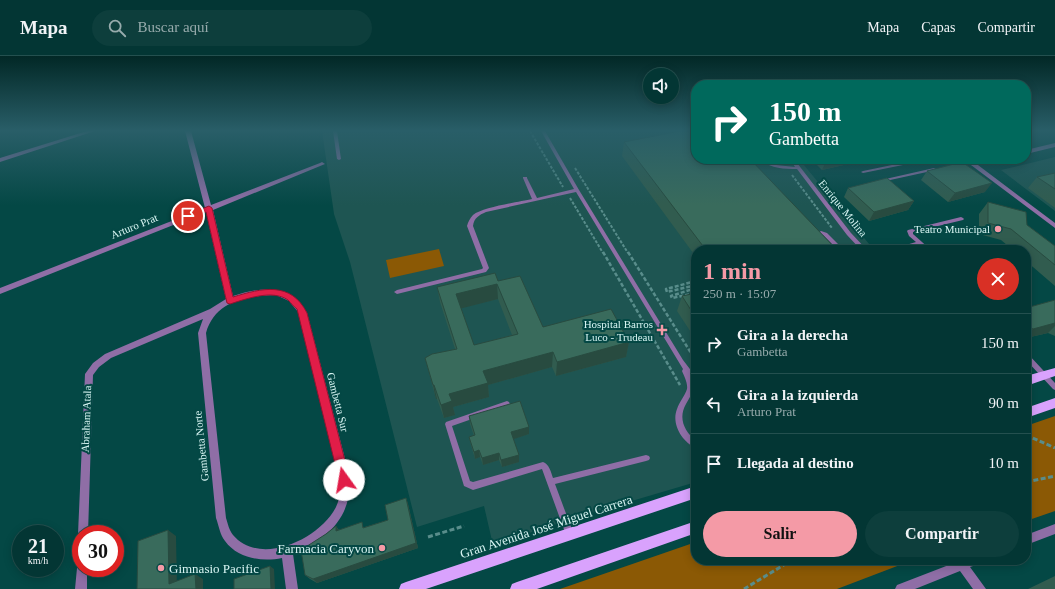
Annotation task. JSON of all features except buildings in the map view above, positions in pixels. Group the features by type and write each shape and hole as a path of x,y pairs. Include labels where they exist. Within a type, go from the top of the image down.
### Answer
{"main road":[{"path":"1031,380 1055,372"},
{"path":"1031,411 1055,403"},
{"name":"Gran Avenida José Miguel Carrera","path":"406,589 691,494"},
{"path":"517,589 691,529"}],"street":[{"path":"0,160 13,156"},
{"path":"195,156 209,208 230,301"},
{"name":"Arturo Prat","path":"0,291 322,164"},
{"path":"970,164 1055,226"},
{"name":"Gambetta Sur","path":"230,301 255,294 276,292 290,298 298,304 303,313 344,474 345,494 340,508 333,520 321,532 305,544 287,552"},
{"name":"Gambetta Norte","path":"230,301 213,311 204,324 201,338 221,518 230,540 245,550 266,554 287,552"},
{"name":"Abraham Atala","path":"83,525 89,374 96,364 108,356 213,311"},
{"path":"1031,538 1055,529"},
{"path":"287,552 292,589"},
{"path":"901,589 955,565"},
{"path":"962,565 980,589"},
{"path":"81,589 82,577"}],"lane":[{"path":"558,156 681,362 691,375"},
{"path":"771,164 786,168 798,168"},
{"name":"Enrique Molina","path":"795,164 849,234 859,245"},
{"path":"863,172 903,164"},
{"path":"878,182 939,168"},
{"path":"525,178 535,199"},
{"path":"397,292 484,271 486,268 470,226 470,221 476,215 485,211 577,190"},
{"path":"922,245 911,235 910,231 961,219"},
{"path":"821,233 825,234 836,245"},
{"path":"913,245 920,243"},
{"path":"681,362 690,386 689,393 679,414 678,422 680,429 691,440"},
{"path":"1031,362 1055,387"},
{"path":"507,404 448,424 467,484 473,486 541,464 546,469 570,535"},
{"path":"551,482 646,458"}],"path":[{"path":"545,156 632,300 680,385 689,393"},
{"path":"572,163 691,353"},
{"path":"786,168 834,230"},
{"path":"691,282 666,289 667,292 691,286"},
{"path":"691,290 671,296 672,298 691,294"},
{"path":"1031,438 1055,448"},
{"path":"1031,481 1055,476"},
{"path":"428,538 464,526"},
{"path":"744,589 784,565"}],"shaded area":[{"path":"326,156 691,156 691,164 803,164 870,245 691,245 691,483 581,516 493,545 484,506 417,527 350,262 334,214"},
{"path":"1055,157 1055,211 1001,170"},
{"path":"439,249 444,266 390,278 386,260"},
{"path":"1055,416 1055,511 1031,519 1031,424"},
{"path":"691,544 691,565 900,565 837,589 560,589"}],"place":[{"name":"Teatro Municipal","path":"998,229"},
{"name":"Hospital Barros Luco - Trudeau","path":"662,330"},
{"name":"Farmacia Caryvon","path":"382,548"},
{"name":"Gimnasio Pacific","path":"161,568"}],"route":[{"path":"188,216 209,208 230,301 264,292 276,292 284,294 296,302 300,307 303,313 344,474 344,480"}]}
